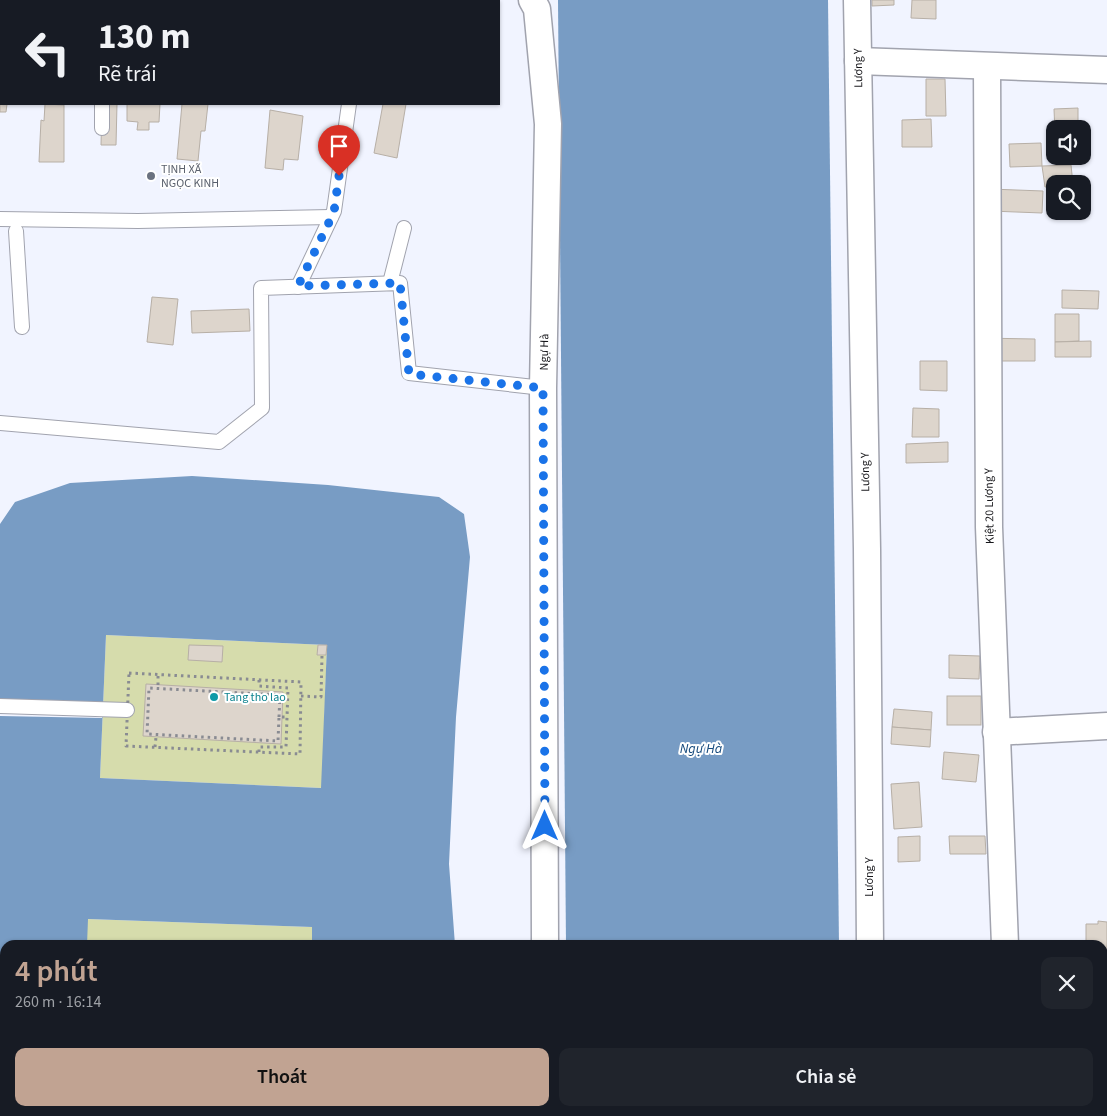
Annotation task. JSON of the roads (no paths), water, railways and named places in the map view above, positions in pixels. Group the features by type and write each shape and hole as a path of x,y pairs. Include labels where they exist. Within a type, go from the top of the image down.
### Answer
{"street":[{"name":"Ngự Hà","path":"532,0 537,9 548,124 543,388 545,940"},
{"name":"Lương Y","path":"857,0 867,539 870,940"},
{"path":"858,61 1107,70"},
{"name":"Kiệt 20 Lương Y","path":"987,67 989,527 1005,940"},
{"path":"996,732 1107,726"}],"lane":[{"path":"102,105 102,128"},
{"path":"298,286 334,212 349,105"},
{"path":"0,219 138,221 331,217"},
{"path":"390,283 404,228"},
{"path":"16,230 22,327"},
{"path":"0,423 219,442 262,408 262,288 400,283 409,374 543,388"},
{"path":"0,706 127,710"}],"water":[{"name":"Ngự Hà","path":"558,0 828,0 839,940 566,940"},
{"path":"192,476 328,485 439,497 464,514 470,557 456,717 449,864 455,940 312,940 312,927 88,919 87,940 0,940 0,524 15,502 70,483","holes":["106,635 327,645 321,788 100,778"]}],"place":[{"name":"TỊNH XÃ NGỌC KINH","path":"151,176"},
{"name":"Tang tho lao","path":"214,697"}]}
